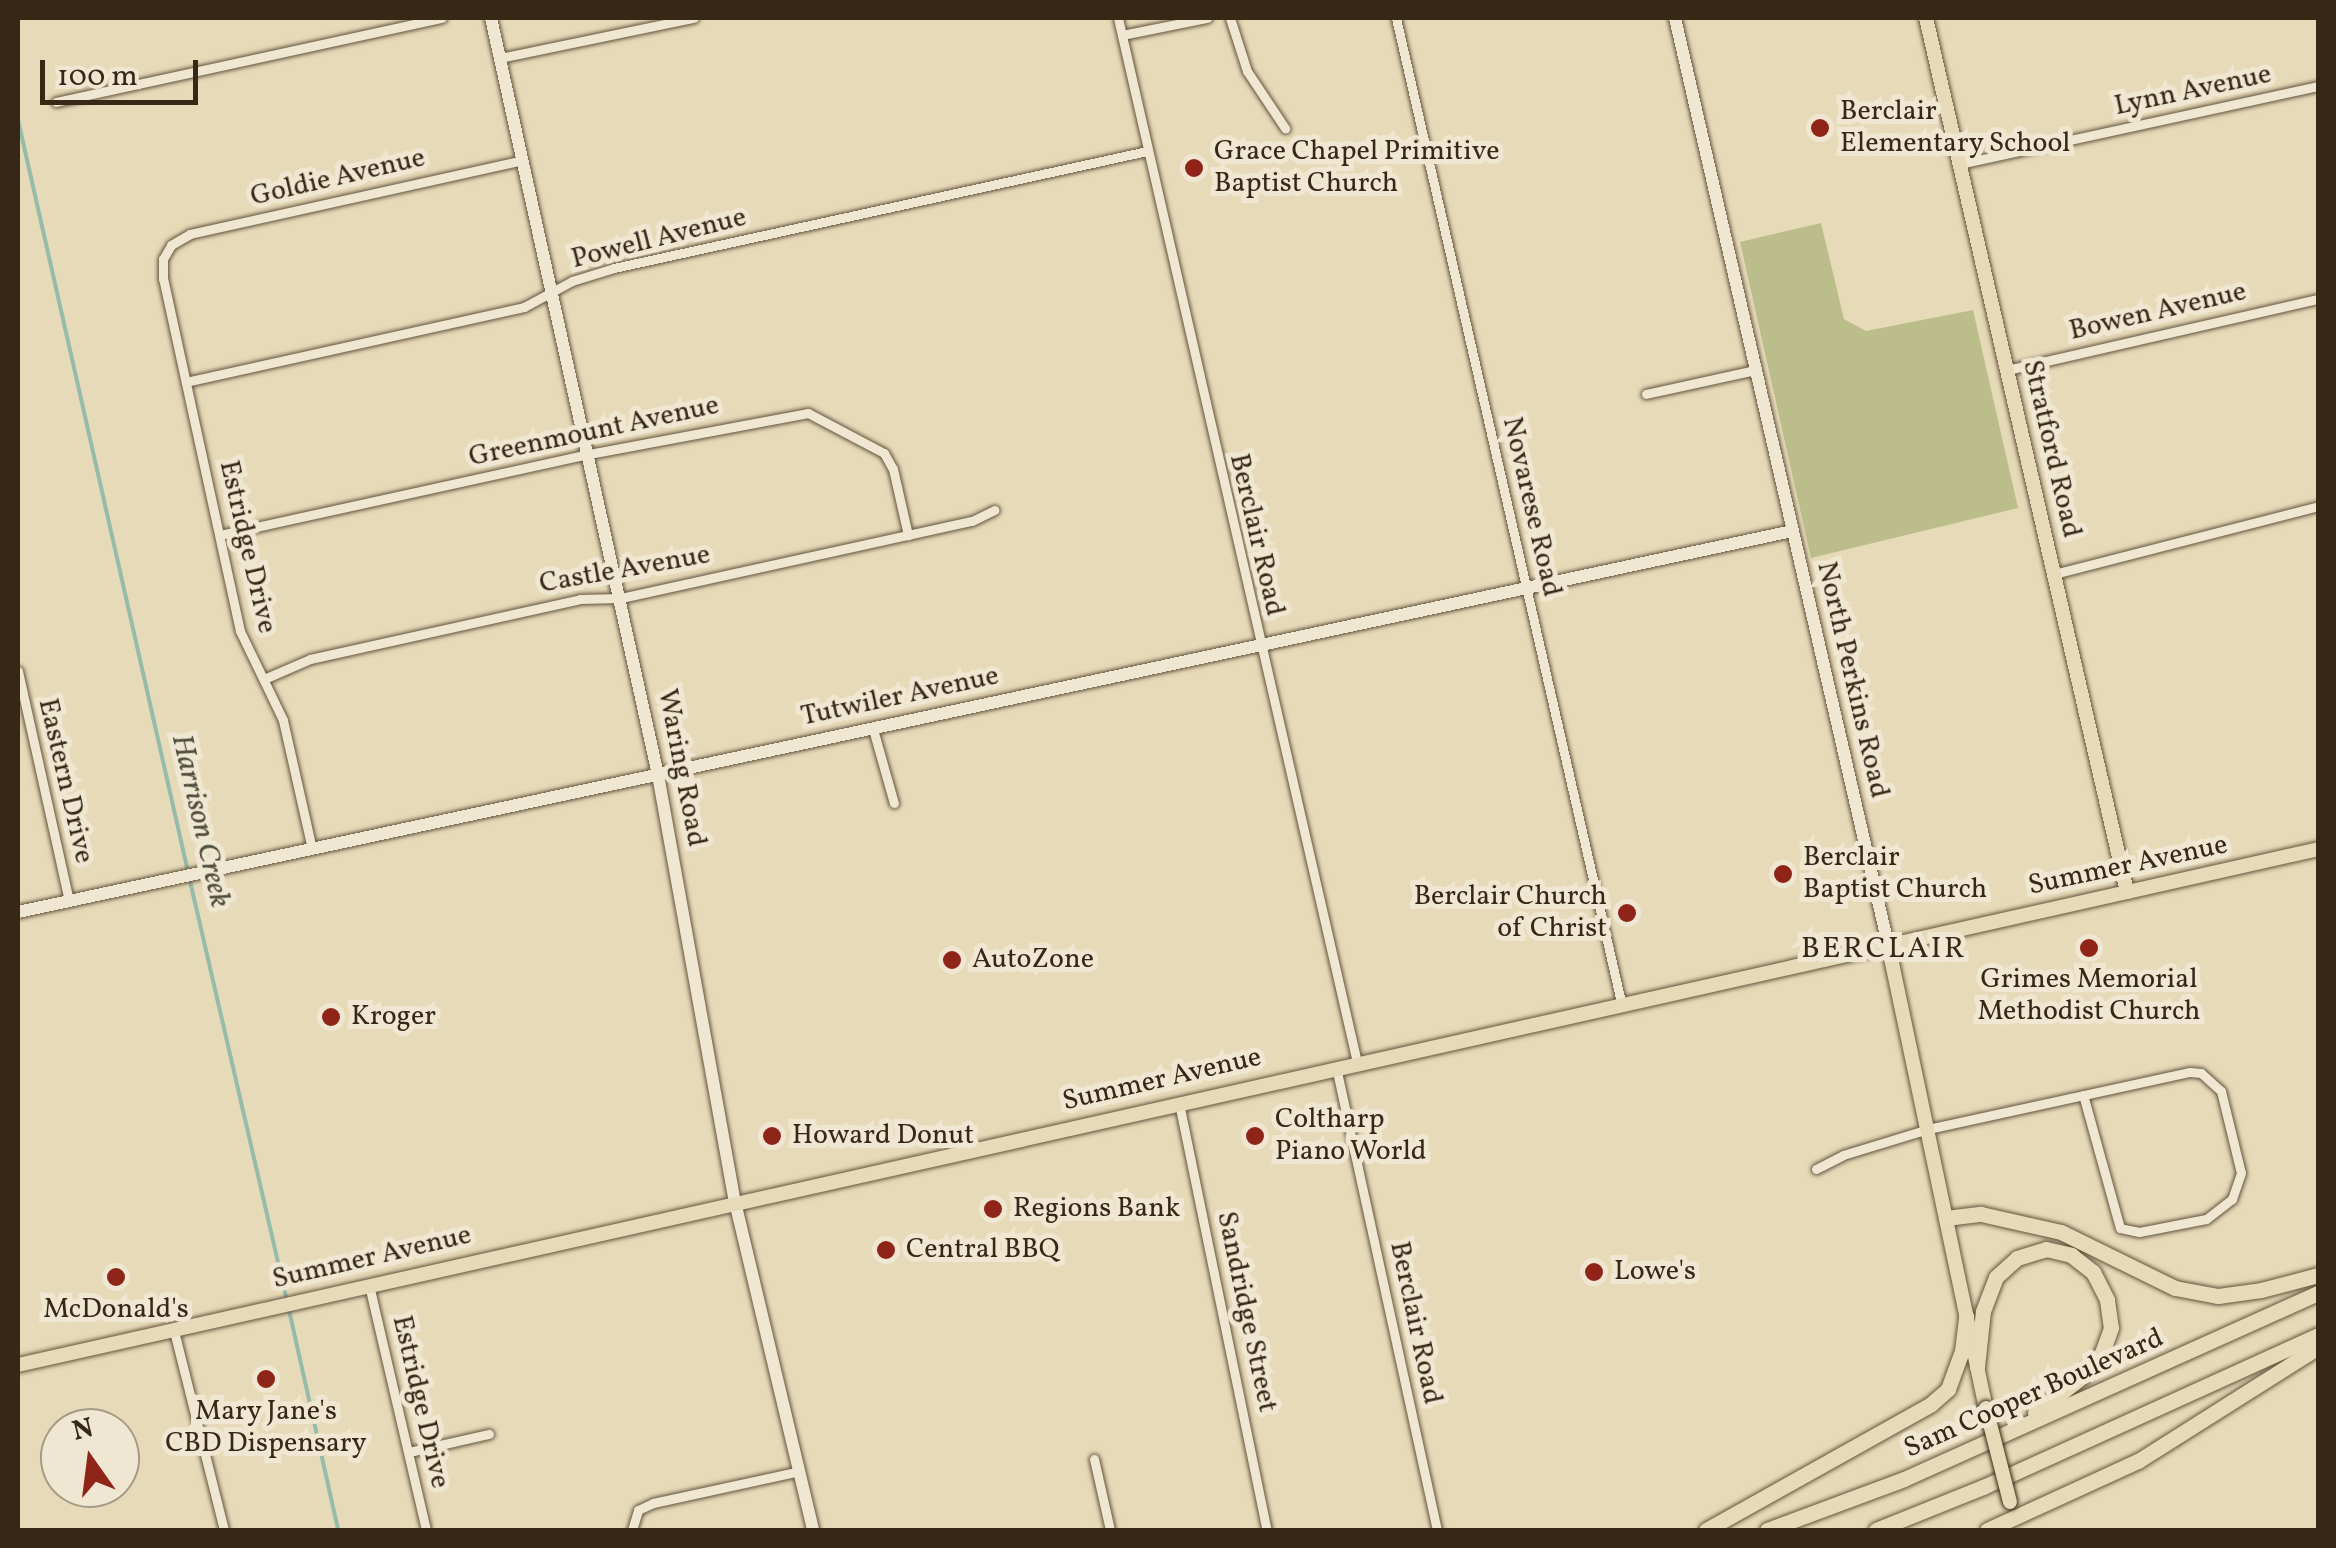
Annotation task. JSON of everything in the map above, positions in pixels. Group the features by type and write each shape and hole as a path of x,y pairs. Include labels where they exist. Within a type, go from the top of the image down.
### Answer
{"highway":[{"path":"1946,1218 1980,1214 2047,1227 2175,1288 2218,1296 2318,1275"},
{"path":"1977,1366 1984,1311 1996,1276 2017,1258 2046,1249 2071,1256 2093,1272 2107,1300 2111,1328 2102,1353 2049,1404 1980,1446"},
{"name":"Sam Cooper Boulevard","path":"1767,1530 1980,1446 2318,1293"},
{"path":"1706,1530 1931,1404 1948,1389 1962,1351 1966,1316"},
{"path":"1876,1530 1983,1487 2318,1335"},
{"path":"1987,1530 2014,1525 2138,1460 2318,1347"}],"main road":[{"name":"Stratford Road","path":"1926,18 2127,892"},
{"name":"Summer Avenue","path":"18,1365 1336,1066 1622,1006 2318,849"},
{"name":"North Perkins Road","path":"1888,944 2014,1525"}],"street":[{"path":"56,102 442,18"},
{"name":"Waring Road","path":"492,18 658,774 735,1202 813,1530"},
{"path":"500,58 694,18"},
{"name":"Berclair Road","path":"1118,18 1258,645 1357,1062"},
{"path":"1122,35 1207,18"},
{"path":"1230,18 1247,71 1284,128"},
{"name":"Novarese Road","path":"1396,18 1622,1006"},
{"name":"North Perkins Road","path":"1675,18 1888,944"},
{"name":"Lynn Avenue","path":"1960,164 2318,86"},
{"name":"Powell Avenue","path":"186,382 513,310 572,281 614,268 1147,151"},
{"name":"Goldie Avenue","path":"168,250 190,234 522,160"},
{"name":"Estridge Drive","path":"168,250 162,264 163,279 242,638 283,720 312,849"},
{"name":"Bowen Avenue","path":"2007,370 2318,298"},
{"path":"1646,394 1756,370"},
{"name":"Greenmount Avenue","path":"220,535 588,454 808,412 884,453 893,469 908,535"},
{"path":"2054,574 2318,506"},
{"name":"Castle Avenue","path":"264,679 329,655 580,599 621,598 979,519 995,510"},
{"name":"Tutwiler Avenue","path":"18,912 1792,531"},
{"name":"Eastern Drive","path":"18,671 69,900"},
{"path":"873,728 894,802"},
{"name":"Berclair Road","path":"1336,1066 1436,1530"},
{"path":"1816,1168 1842,1155 1928,1129 2082,1096 2201,1073 2220,1091 2232,1131 2240,1186 2221,1211 2170,1227 2127,1232 2114,1218 2082,1096"},
{"name":"Sandridge Street","path":"1179,1102 1267,1530"},
{"name":"Estridge Drive","path":"369,1284 426,1530"},
{"path":"174,1331 224,1530"},
{"path":"409,1452 489,1434"},
{"path":"1094,1459 1109,1527 1095,1530"},
{"path":"632,1530 638,1510 653,1502 800,1470"}],"green space":[{"path":"1821,223 1844,319 1866,331 1973,310 2018,508 1811,558 1740,242"}],"waterway":[{"name":"Harrison Creek","path":"18,120 188,872"},
{"name":"Harrison Creek","path":"190,881 287,1300"},
{"name":"Harrison Creek","path":"289,1310 338,1530"}],"place":[{"name":"Berclair Elementary School","path":"1820,128"},
{"name":"Grace Chapel Primitive Baptist Church","path":"1194,168"},
{"name":"Berclair Baptist Church","path":"1783,874"},
{"name":"Berclair Church of Christ","path":"1627,913"},
{"name":"Grimes Memorial Methodist Church","path":"2089,948"},
{"name":"AutoZone","path":"952,960"},
{"name":"Kroger","path":"331,1017"},
{"name":"Howard Donut","path":"772,1136"},
{"name":"Coltharp Piano World","path":"1255,1136"},
{"name":"Regions Bank","path":"993,1209"},
{"name":"Central BBQ","path":"886,1250"},
{"name":"Lowe's","path":"1594,1272"},
{"name":"McDonald's","path":"116,1277"},
{"name":"Mary Jane's CBD Dispensary","path":"266,1379"}],"district":[{"name":"BERCLAIR","path":"1884,949"}]}
